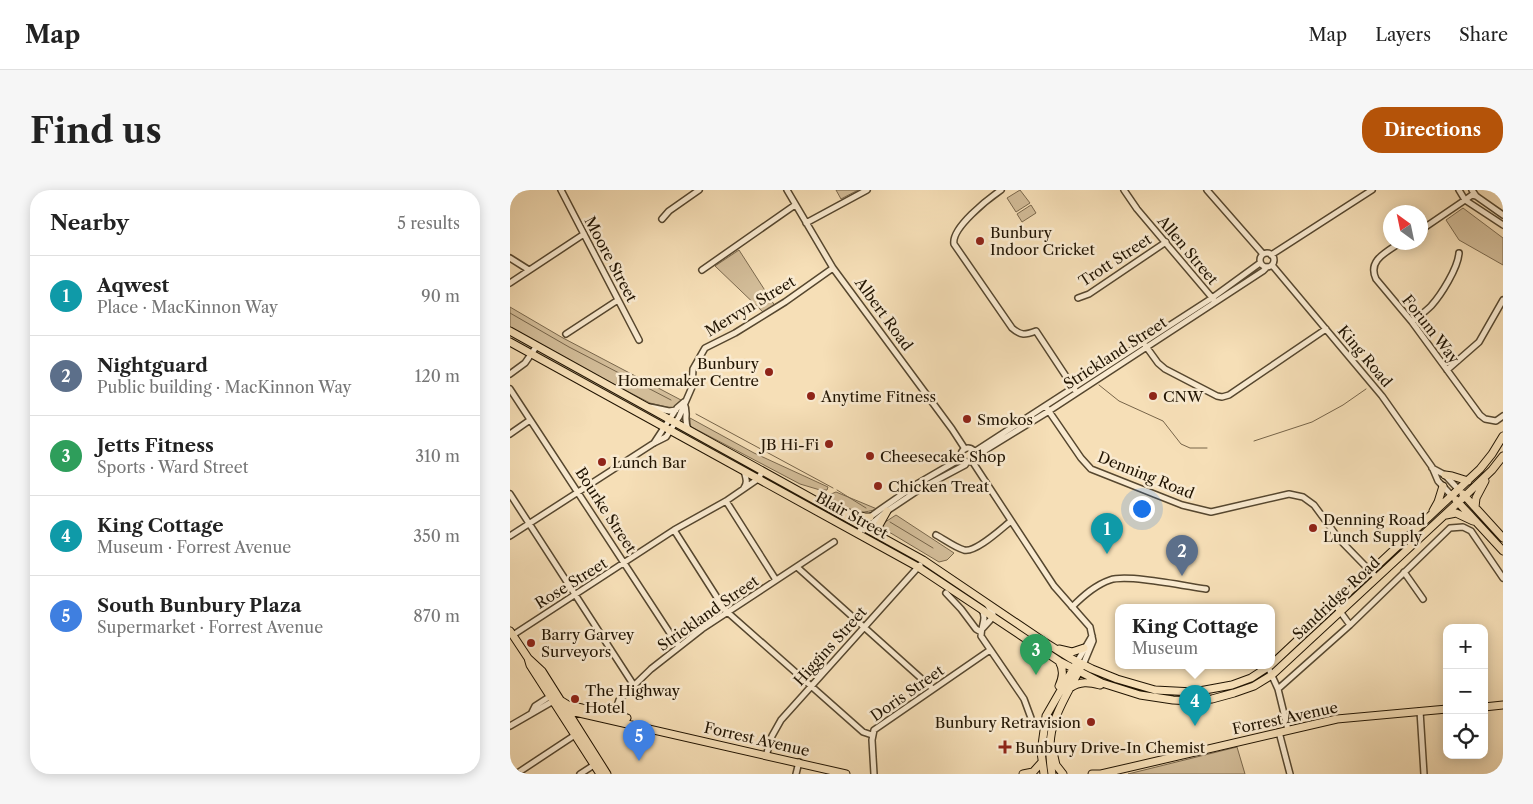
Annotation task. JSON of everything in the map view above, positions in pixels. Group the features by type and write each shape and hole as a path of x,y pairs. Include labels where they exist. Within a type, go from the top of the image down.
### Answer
{"main road":[{"name":"Blair Street","path":"510,332 923,560 984,607 993,617 1060,661 1078,667"},
{"name":"Blair Street","path":"510,342 918,567 1054,648 1078,667"},
{"name":"Sandridge Road","path":"1275,661 1459,490 1488,459 1503,436"},
{"name":"Sandridge Road","path":"1078,667 1102,683 1140,695 1182,701 1212,699 1254,686 1272,675 1341,612 1446,515 1492,470 1503,456"},
{"path":"1475,507 1478,493 1492,470"},
{"path":"1445,475 1468,481"},
{"path":"1431,516 1443,486"},
{"path":"1459,490 1503,538"},
{"path":"1452,496 1503,551"},
{"path":"836,512 844,511 870,517"},
{"path":"883,538 878,527 887,511"},
{"path":"1446,515 1456,513 1476,522"},
{"path":"511,633 528,658 530,665 555,699 600,774"},
{"path":"1054,648 1072,652 1084,648"},
{"path":"1044,774 1041,741 1046,716 1062,680 1060,661"},
{"name":"Sandridge Road","path":"1078,667 1136,685 1164,691 1186,693 1210,691 1232,686 1251,678 1265,669"},
{"path":"1046,716 1078,667"},
{"path":"1052,774 1049,746 1054,718 1070,688 1078,667"},
{"path":"1070,688 1077,684 1093,683 1116,691 1140,695"},
{"name":"Forrest Avenue","path":"555,699 566,710 602,718 613,718"},
{"name":"Forrest Avenue","path":"555,699 565,704 613,718 846,774"},
{"path":"1488,707 1503,705"},
{"path":"566,710 607,774"},
{"name":"Forrest Avenue","path":"1092,774 1102,774 1337,719 1443,710"},
{"path":"577,727 578,721 583,718 595,720 602,718"},
{"path":"1049,746 1053,750 1056,765 1064,774"},
{"path":"1023,774 1035,770 1042,762"}],"street":[{"name":"Moore Street","path":"560,190 639,340"},
{"path":"662,219 669,211 699,190"},
{"name":"Albert Road","path":"787,190 833,268 965,449"},
{"path":"806,223 867,190"},
{"path":"1001,190 976,210 956,233 953,239 954,244 1012,328 1019,334 1025,335 1036,331 1075,391"},
{"name":"Allen Street","path":"1124,190 1137,209 1214,300"},
{"path":"1207,190 1263,254 1271,255 1372,190"},
{"path":"1459,190 1465,200 1503,224"},
{"path":"1465,200 1471,190 1476,196 1503,216"},
{"path":"1428,225 1472,195 1476,196"},
{"path":"1475,206 1485,203"},
{"path":"1485,203 1487,210 1503,224"},
{"path":"702,270 795,204"},
{"path":"510,283 584,234"},
{"name":"Trott Street","path":"1078,298 1089,294 1166,242"},
{"name":"Forum Way","path":"1390,250 1378,258 1374,264 1373,273 1376,280 1412,322 1480,416 1496,421 1503,416"},
{"path":"1412,322 1432,306 1439,296 1458,261 1459,253"},
{"path":"1263,254 1260,263 1269,266 1274,260 1271,255"},
{"path":"510,258 529,270"},
{"name":"Strickland Street","path":"864,527 920,489 966,465 972,458 1047,409 1147,348 1214,300 1260,263"},
{"name":"Strickland Street","path":"1075,391 1143,342 1269,266"},
{"name":"King Road","path":"1269,266 1326,329 1382,396 1432,467 1438,481 1452,496"},
{"name":"Mervyn Street","path":"510,536 654,443 666,438 668,429 682,410 692,387 693,369 705,348 735,333 786,302 833,268"},
{"path":"566,334 618,300"},
{"path":"1447,370 1479,342 1503,300"},
{"path":"1143,342 1158,363 1165,369 1222,397 1229,395 1326,329"},
{"path":"510,374 525,363 536,347"},
{"name":"Bourke Street","path":"510,389 680,647"},
{"name":"Mervyn Street","path":"673,422 676,410 684,402"},
{"name":"Mervyn Street","path":"684,402 687,410 685,422 688,430"},
{"path":"646,407 669,411 676,410"},
{"name":"Denning Road","path":"1047,409 1080,458 1091,469 1182,505 1211,512 1289,494 1303,497 1314,505 1339,539 1377,578"},
{"path":"510,434 530,420"},
{"path":"972,458 962,459 961,456 965,449 970,449 972,458 1054,586 1088,623 1093,641 1078,667"},
{"name":"Strickland Street","path":"858,534 870,517 917,484 960,459 961,456"},
{"name":"King Road","path":"1432,467 1445,475 1459,490"},
{"path":"744,471 747,483 744,489"},
{"name":"Rose Street","path":"511,633 575,596 619,567 624,561 674,530 726,501 758,479 762,472"},
{"path":"510,494 633,684"},
{"path":"726,501 776,580"},
{"path":"936,535 962,549 969,550 992,536 1011,521"},
{"path":"1278,689 1350,625 1445,531 1453,526 1466,528 1473,533 1503,578"},
{"path":"674,530 726,610 863,732 872,735"},
{"name":"Strickland Street","path":"613,718 619,700 633,684 728,612 834,542"},
{"name":"Higgins Street","path":"766,756 776,728 923,560"},
{"path":"797,567 933,689"},
{"path":"1404,572 1423,599"},
{"path":"1072,607 1097,586 1116,578 1206,589"},
{"path":"946,593 976,629 982,632 990,650 1024,699 1031,718"},
{"path":"1336,606 1350,625"},
{"path":"982,632 985,622 984,607"},
{"path":"982,632 993,617"},
{"path":"1078,667 1084,648 1092,635"},
{"name":"Doris Street","path":"874,774 872,735 874,730 990,650"},
{"path":"1271,669 1278,689 1288,730"},
{"path":"510,726 532,712 538,711 555,699"},
{"path":"1420,711 1424,774"},
{"path":"1279,732 1290,774"},
{"path":"516,774 575,735"},
{"path":"796,774 799,762"},
{"path":"580,774 594,765"}],"shaded area":[{"path":"836,190 858,190 841,199"},
{"path":"1020,190 1030,203 1016,212 1007,198"},
{"path":"1031,205 1036,213 1022,222 1017,214"},
{"path":"1463,208 1503,238 1503,265 1459,240 1446,220"},
{"path":"739,250 775,306 764,313 715,266"},
{"path":"510,307 563,338 681,400 676,407 671,408 650,403 583,368 510,327"},
{"path":"690,418 754,453 828,487 827,490 820,490 800,484 690,426"},
{"path":"836,492 877,509 861,512 848,511 821,498"},
{"path":"896,515 954,553 947,560 939,562 879,526"},
{"path":"1237,747 1245,774 1128,774"}],"waterway":[{"path":"510,313 569,347 671,400"},
{"path":"1099,385 1119,401 1163,421 1181,444 1190,448 1207,448"},
{"path":"1254,441 1312,422 1343,405 1366,389"},
{"path":"696,414 833,488"},
{"path":"837,490 866,508"},
{"path":"890,522 933,548"}],"place":[{"name":"Bunbury Indoor Cricket","path":"980,241"},
{"name":"Bunbury Homemaker Centre","path":"769,372"},
{"name":"Anytime Fitness","path":"811,396"},
{"name":"CNW","path":"1153,396"},
{"name":"Smokos","path":"967,419"},
{"name":"JB Hi-Fi","path":"829,444"},
{"name":"Cheesecake Shop","path":"870,456"},
{"name":"Lunch Bar","path":"602,462"},
{"name":"Chicken Treat","path":"878,486"},
{"name":"Denning Road Lunch Supply","path":"1313,528"},
{"name":"Aqwest","path":"1107,554"},
{"name":"Nightguard","path":"1182,576"},
{"name":"Barry Garvey Surveyors","path":"531,643"},
{"name":"Jetts Fitness","path":"1036,675"},
{"name":"The Highway Hotel","path":"575,699"},
{"name":"Bunbury Retravision","path":"1091,722"},
{"name":"King Cottage","path":"1195,726"},
{"name":"Bunbury Drive-In Chemist","path":"1005,747"},
{"name":"South Bunbury Plaza","path":"639,761"}]}
